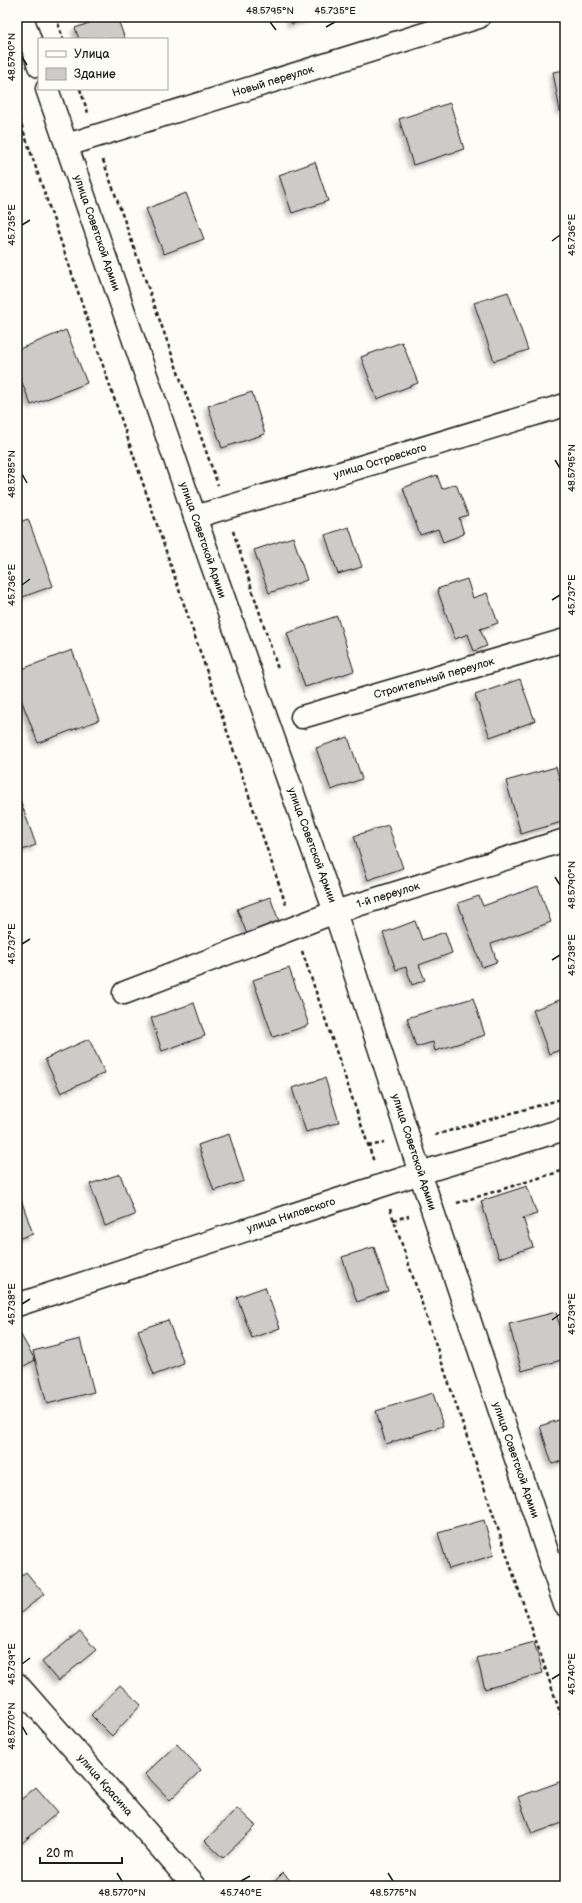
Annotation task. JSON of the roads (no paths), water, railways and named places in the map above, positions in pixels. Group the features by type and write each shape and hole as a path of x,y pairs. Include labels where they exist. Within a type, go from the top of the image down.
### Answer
{"street":[{"path":"22,17 38,63"},
{"name":"Новый переулок","path":"67,145 479,17"},
{"name":"улица Советской Армии","path":"47,90 195,517 335,912 432,1210 565,1605"},
{"name":"улица Островского","path":"195,517 565,405"},
{"name":"Строительный переулок","path":"302,717 565,640"},
{"name":"1-й переулок","path":"124,993 335,912 565,840"},
{"name":"улица Ниловского","path":"17,1305 420,1173 565,1129"},
{"name":"улица Красина","path":"17,1684 194,1886"}]}
